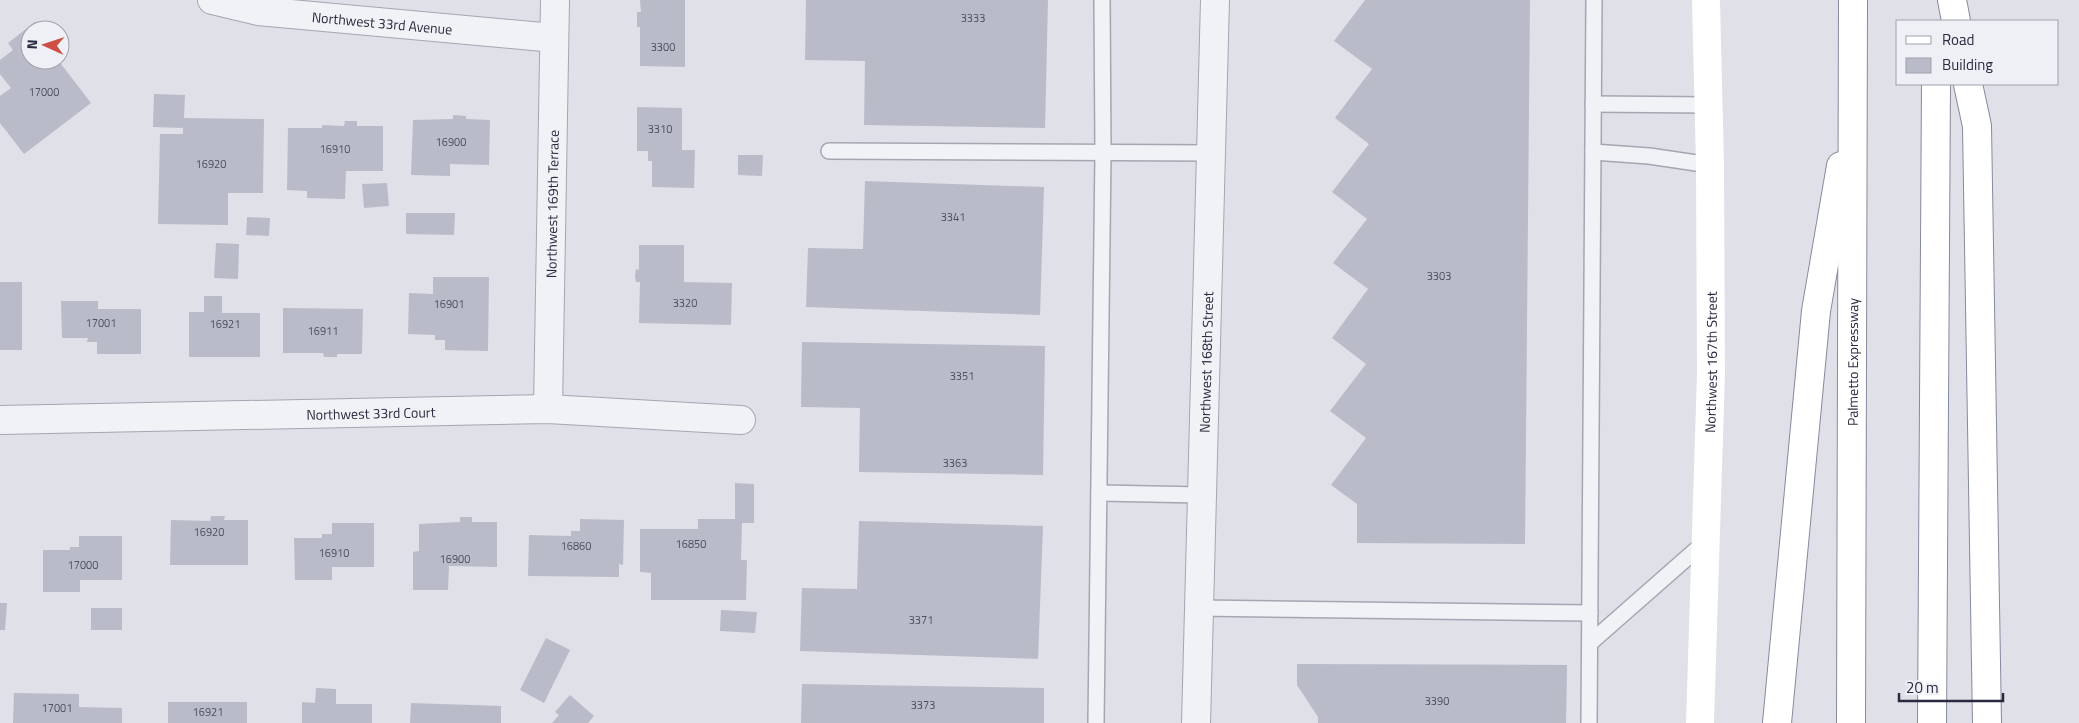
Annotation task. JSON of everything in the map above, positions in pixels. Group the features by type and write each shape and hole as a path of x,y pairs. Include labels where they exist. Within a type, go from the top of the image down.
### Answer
{"main road":[{"name":"Northwest 167th Street","path":"1700,723 1711,373 1710,165 1706,0"},
{"name":"Palmetto Expressway","path":"1851,723 1853,0"},
{"path":"1937,0 1937,20"},
{"path":"1952,0 1956,20"},
{"path":"1932,723 1936,85"},
{"path":"1968,85 1977,126 1987,723"},
{"path":"1777,723 1816,311 1854,89"}],"street":[{"name":"Northwest 33rd Avenue","path":"212,0 258,11 554,38"},
{"name":"Northwest 169th Terrace","path":"548,409 555,0"},
{"name":"Northwest 168th Street","path":"1196,723 1215,0"},
{"name":"Northwest 33rd Court","path":"0,420 548,409 741,420"}],"lane":[{"path":"1096,723 1102,0"},
{"path":"1589,723 1594,0"},
{"path":"1593,104 1709,105"},
{"path":"829,152 1211,153"},
{"path":"1593,152 1649,156 1710,165"},
{"path":"1099,493 1202,495"},
{"path":"1590,643 1705,542"},
{"path":"1199,608 1590,613"}],"building":[{"path":"640,0 685,0 685,67 640,66 640,27 637,27 637,12 641,12"},
{"path":"806,0 1048,0 1045,128 864,125 865,61 805,60"},
{"path":"1365,0 1530,0 1525,544 1357,543 1357,504 1331,485 1366,438 1330,411 1366,364 1332,338 1368,289 1333,263 1367,219 1332,192 1369,144 1335,118 1372,69 1334,41"},
{"path":"20,34 20,70 66,70 91,103 24,154 0,123 0,96 11,88 0,74 0,60 13,50 8,43"},
{"path":"154,94 185,95 184,118 264,119 263,193 228,193 228,225 158,224 160,134 183,134 183,128 153,127"},
{"path":"637,107 682,108 682,150 695,150 694,188 652,187 652,161 648,161 648,151 637,151"},
{"path":"453,115 466,116 466,119 490,120 489,165 450,164 450,176 411,175 413,120 453,119"},
{"path":"345,121 357,121 357,126 383,126 383,171 346,171 345,199 307,198 307,191 287,190 288,128 322,128 322,125 344,126"},
{"path":"738,155 763,155 762,176 738,175"},
{"path":"865,181 1044,187 1040,315 806,307 808,248 863,249"},
{"path":"387,183 389,206 364,208 362,184"},
{"path":"406,213 455,213 454,235 406,234"},
{"path":"247,217 270,218 269,236 246,235"},
{"path":"216,243 239,244 238,279 214,278"},
{"path":"639,245 684,245 684,282 732,283 731,325 639,323 640,282 636,282 635,276 636,269 639,270"},
{"path":"433,277 489,277 488,351 445,350 445,340 435,340 435,335 408,334 409,293 433,294"},
{"path":"0,282 22,282 22,350 0,350"},
{"path":"204,296 222,296 222,313 260,313 260,357 189,357 189,312 204,312"},
{"path":"61,301 98,301 98,309 141,309 141,354 97,354 97,342 87,342 88,338 62,338"},
{"path":"283,308 363,309 362,354 337,354 337,357 324,357 323,353 283,353"},
{"path":"802,342 1045,346 1043,475 859,472 860,408 801,407"},
{"path":"735,483 754,484 754,523 742,523 741,560 747,560 746,600 651,600 651,573 640,572 640,529 698,529 698,519 735,519"},
{"path":"211,516 225,516 224,520 248,520 248,565 170,565 171,520 210,521"},
{"path":"460,517 472,517 472,522 497,522 497,567 449,566 448,590 413,590 413,552 419,551 419,524 460,522"},
{"path":"580,519 624,520 623,565 619,564 619,577 528,576 529,535 571,536 571,531 580,531"},
{"path":"859,521 1043,526 1038,659 800,651 802,588 857,589"},
{"path":"332,523 374,523 374,567 332,567 332,580 295,580 294,538 322,538 322,534 332,534"},
{"path":"79,536 122,536 122,580 80,580 80,592 43,592 43,550 70,550 70,547 79,547"},
{"path":"0,603 7,603 5,630 0,630"},
{"path":"91,608 122,608 122,630 91,630"},
{"path":"721,610 757,612 755,633 720,631"},
{"path":"546,638 570,650 544,703 520,690"},
{"path":"1297,664 1567,665 1566,723 1318,723 1318,717 1297,685"},
{"path":"802,684 1044,688 1044,723 801,723"},
{"path":"316,688 336,689 336,704 372,704 372,723 302,723 302,702 315,703"},
{"path":"14,693 79,694 79,707 122,708 122,723 13,723"},
{"path":"570,695 594,716 588,723 552,723 559,715 555,712"},
{"path":"168,702 247,702 247,723 168,723"},
{"path":"411,703 501,706 501,723 410,723"}]}
